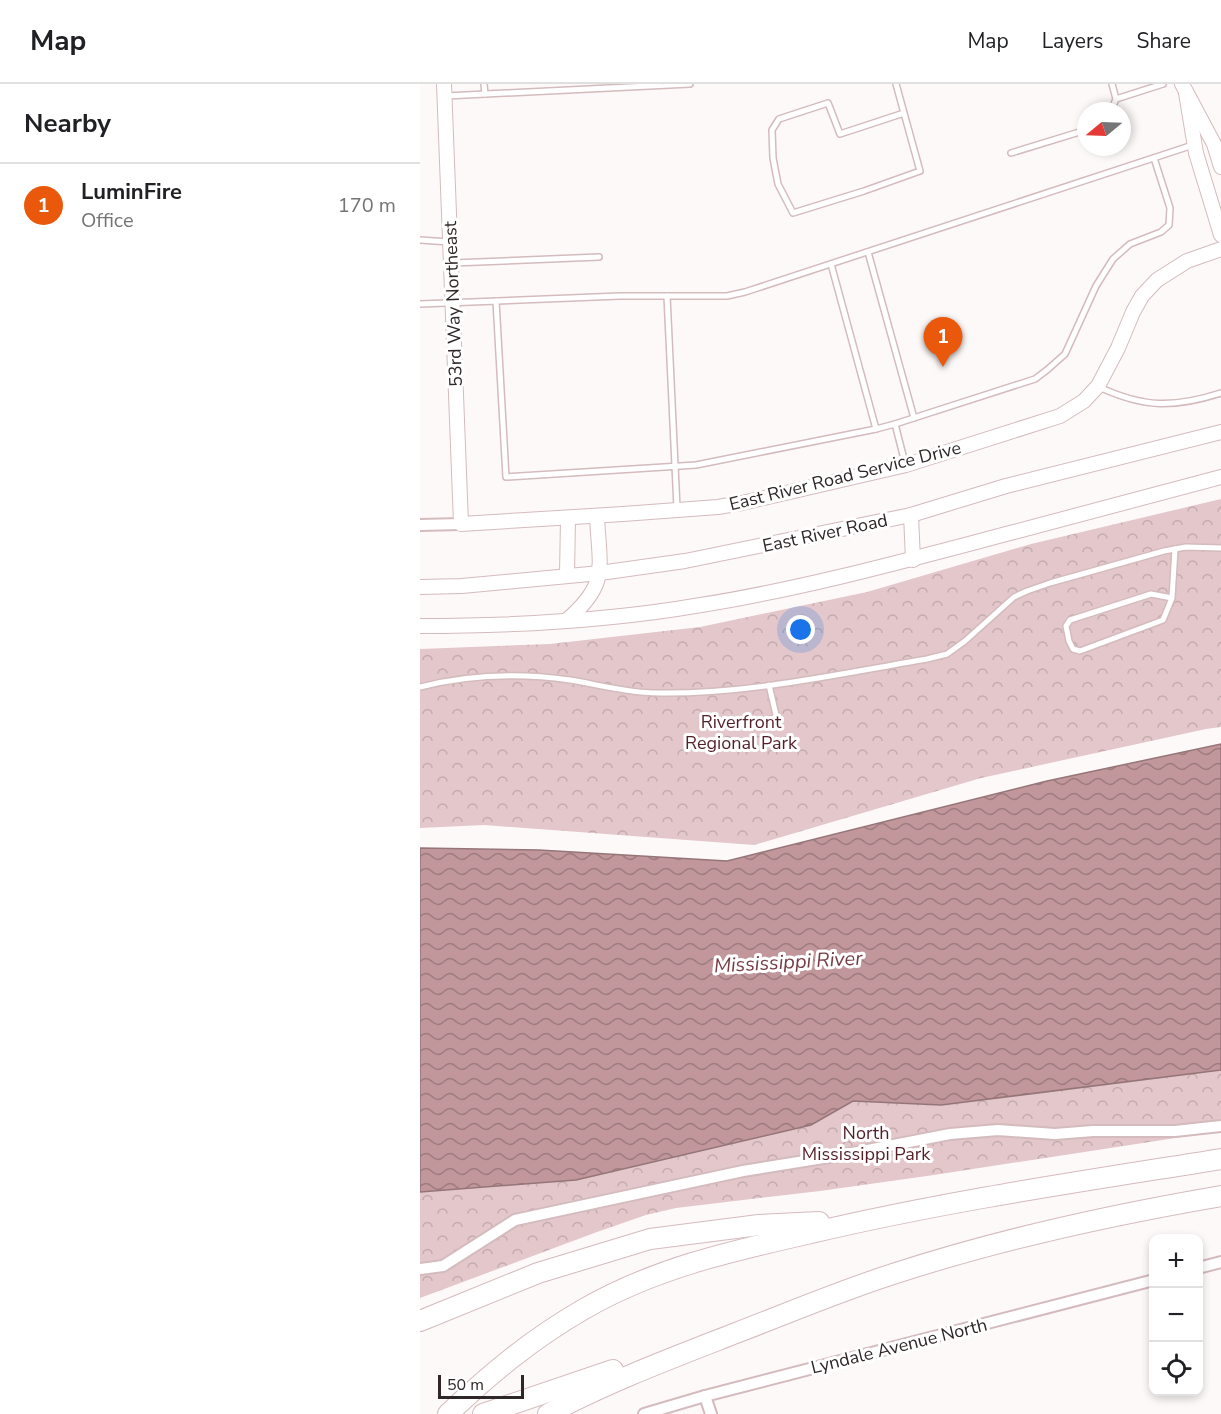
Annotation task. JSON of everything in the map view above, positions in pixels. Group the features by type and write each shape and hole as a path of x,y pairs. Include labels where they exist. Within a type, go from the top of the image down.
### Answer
{"highway":[{"path":"448,1414 489,1374 536,1339 584,1309 640,1282 678,1267 721,1253 861,1221 1058,1184 1221,1159"},
{"path":"548,1414 604,1386 784,1314 892,1274 991,1245 1132,1212 1221,1196"},
{"path":"420,1321 538,1273 650,1239 791,1223 861,1221"},
{"path":"420,1336 507,1292 549,1275 594,1260 694,1234"},
{"path":"483,1414 784,1314"}],"street":[{"path":"1184,89 1194,144 1221,235"},
{"path":"1184,89 1214,144 1221,167"},
{"name":"53rd Way Northeast","path":"444,90 461,524"},
{"name":"East River Road Service Drive","path":"420,525 568,518 742,503 906,465 1060,416 1084,401 1098,386 1118,348 1133,312 1142,296 1157,280 1187,261 1221,249"},
{"name":"East River Road","path":"420,587 462,586 600,573 685,561 911,515 1006,486 1221,432"},
{"path":"420,626 513,625 617,617 701,605 792,588 913,560 1221,477"},
{"path":"911,515 913,560"},
{"path":"567,620 585,605 596,587 600,573 597,516"},
{"path":"567,575 568,518"},
{"path":"420,1269 443,1266 516,1220 743,1171 950,1134 998,1130 1054,1134 1093,1131 1175,1131 1221,1126"},
{"path":"1203,1267 1221,1262"},
{"name":"Lyndale Avenue North","path":"644,1414 705,1396 1149,1281"},
{"path":"705,1396 711,1414"}],"lane":[{"path":"484,84 485,94"},
{"path":"444,90 485,94 690,84"},
{"path":"896,84 904,113 920,171 794,213 778,184 773,159 772,130 779,119 828,103 840,134 904,113"},
{"path":"1112,84 1115,102"},
{"path":"1116,99 1163,84"},
{"path":"1011,153 1077,133"},
{"path":"420,304 727,296 1194,144"},
{"path":"496,301 506,477 696,465 876,429 1035,379 1065,354 1096,286 1113,259 1130,244 1161,232 1169,225 1170,208 1154,158"},
{"path":"420,240 450,242"},
{"path":"868,252 914,418"},
{"path":"451,263 599,257"},
{"path":"831,264 876,429"},
{"path":"667,296 677,510"},
{"path":"1098,386 1122,398 1154,404 1172,404 1221,393"},
{"path":"895,424 906,465"},
{"path":"420,687 496,677 546,678 630,692 709,692 927,659 947,654 1014,597 1050,583 1175,549 1221,548"},
{"path":"1173,598 1151,594 1070,620 1066,626 1069,641 1073,649 1080,651 1163,620 1173,598 1175,549"},
{"path":"742,723 774,719 776,715 769,684"}],"green space":[{"name":"Riverfront Regional Park","path":"1221,499 1221,727 981,778 754,845 484,825 420,828 420,649 550,644 700,627 867,592 1031,544"},
{"name":"North Mississippi Park","path":"1221,1070 1221,1131 934,1175 676,1208 646,1215 597,1232 420,1298 420,1192 576,1180 811,1125 853,1101 941,1105"}],"water":[{"name":"Mississippi River","path":"1221,744 1221,1070 941,1105 853,1101 811,1125 576,1180 420,1192 420,848 539,850 727,861 1047,781"}],"place":[{"name":"LuminFire","path":"943,367"}]}
